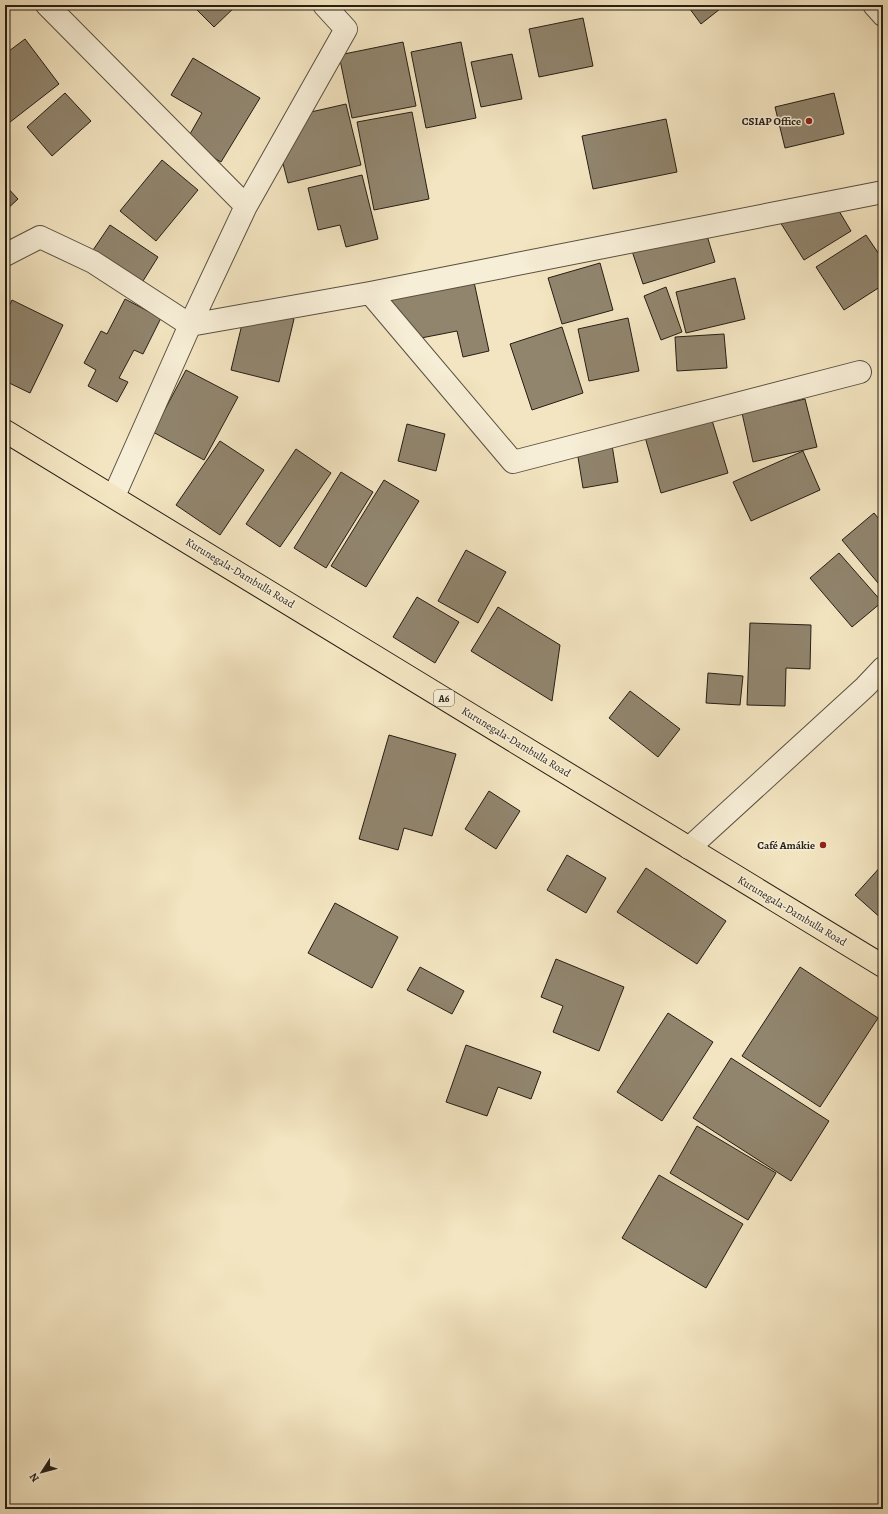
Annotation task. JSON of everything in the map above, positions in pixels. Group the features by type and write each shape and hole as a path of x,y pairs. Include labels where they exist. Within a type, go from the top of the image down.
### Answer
{"highway":[{"name":"Kurunegala-Dambulla Road","path":"5,430 883,966"}],"street":[{"path":"48,5 246,206"},
{"path":"114,496 190,325 246,206 346,29 324,5"},
{"path":"874,5 883,15"},
{"path":"5,255 40,237 93,262 190,325 370,293 883,192"},
{"path":"370,293 513,462 860,372"},
{"path":"689,848 865,687 883,668"}],"building":[{"path":"192,5 237,5 214,27"},
{"path":"687,5 725,5 701,24"},
{"path":"583,18 593,66 539,77 529,29"},
{"path":"25,39 59,84 5,126 5,54"},
{"path":"403,42 416,106 352,118 339,55"},
{"path":"461,42 476,118 426,128 411,52"},
{"path":"512,54 522,99 481,107 471,62"},
{"path":"193,58 260,98 221,162 186,141 202,113 171,95"},
{"path":"65,93 91,121 52,156 27,127"},
{"name":"CSIAP Office","path":"834,93 844,134 785,148 775,107"},
{"path":"346,104 361,165 288,183 280,152 302,114"},
{"path":"412,112 429,199 374,210 357,122"},
{"path":"666,119 677,172 593,189 582,136"},
{"path":"162,160 198,190 156,241 120,211"},
{"path":"362,175 378,239 346,247 340,225 318,230 308,188"},
{"path":"5,185 18,199 5,211"},
{"path":"836,206 851,231 804,260 780,222"},
{"path":"110,225 158,257 138,289 89,256"},
{"path":"705,229 715,262 643,284 632,251"},
{"path":"866,235 883,260 883,285 844,310 816,267"},
{"path":"600,263 613,310 562,324 548,278"},
{"path":"735,278 745,319 686,333 676,292"},
{"path":"474,282 489,351 463,357 457,331 416,339 386,301"},
{"path":"666,287 682,332 661,340 644,296"},
{"path":"125,299 161,318 143,354 134,350 119,378 128,382 117,402 88,386 96,370 84,363 101,331 107,334"},
{"path":"12,300 63,325 30,393 5,381 5,315"},
{"path":"275,314 294,319 279,382 231,370 243,320"},
{"path":"628,318 639,371 589,381 578,329"},
{"path":"562,327 583,393 532,410 510,344"},
{"path":"724,334 727,368 677,371 675,337"},
{"path":"186,370 238,397 204,460 153,432"},
{"path":"805,399 817,447 753,462 742,413"},
{"path":"711,417 728,473 661,493 645,437"},
{"path":"407,424 445,434 436,471 398,461"},
{"path":"220,441 264,470 220,535 176,505"},
{"path":"612,445 618,482 583,488 577,451"},
{"path":"296,449 331,473 280,547 246,524"},
{"path":"803,451 820,490 751,521 733,482"},
{"path":"341,472 373,492 326,568 294,548"},
{"path":"384,480 419,501 366,587 331,566"},
{"path":"874,513 883,524 883,589 842,540"},
{"path":"466,550 506,572 478,623 438,601"},
{"path":"839,553 882,602 852,627 810,578"},
{"path":"417,597 459,622 435,663 393,637"},
{"path":"498,607 560,645 552,701 471,651"},
{"path":"750,623 811,625 810,669 786,668 785,706 747,705"},
{"path":"708,673 743,676 740,705 706,703"},
{"path":"630,691 680,729 658,757 609,718"},
{"path":"389,735 456,754 432,836 404,828 398,850 359,839"},
{"path":"489,791 520,811 496,849 465,829"},
{"path":"567,855 606,878 586,913 547,890"},
{"path":"883,864 883,920 855,895"},
{"path":"646,868 726,921 697,964 617,912"},
{"path":"335,903 398,937 372,988 308,953"},
{"path":"556,959 624,987 599,1051 553,1032 563,1006 541,997"},
{"path":"420,967 464,991 452,1014 407,990"},
{"path":"800,967 878,1018 820,1107 742,1056"},
{"path":"668,1013 713,1042 662,1121 617,1092"},
{"path":"466,1045 541,1072 531,1099 498,1087 487,1116 446,1102"},
{"path":"731,1058 829,1121 791,1181 693,1118"},
{"path":"697,1126 776,1173 748,1220 670,1173"},
{"path":"659,1175 743,1224 706,1288 622,1238"}],"place":[{"name":"CSIAP Office","path":"809,121"},
{"name":"Café Amákie","path":"823,845"}]}
